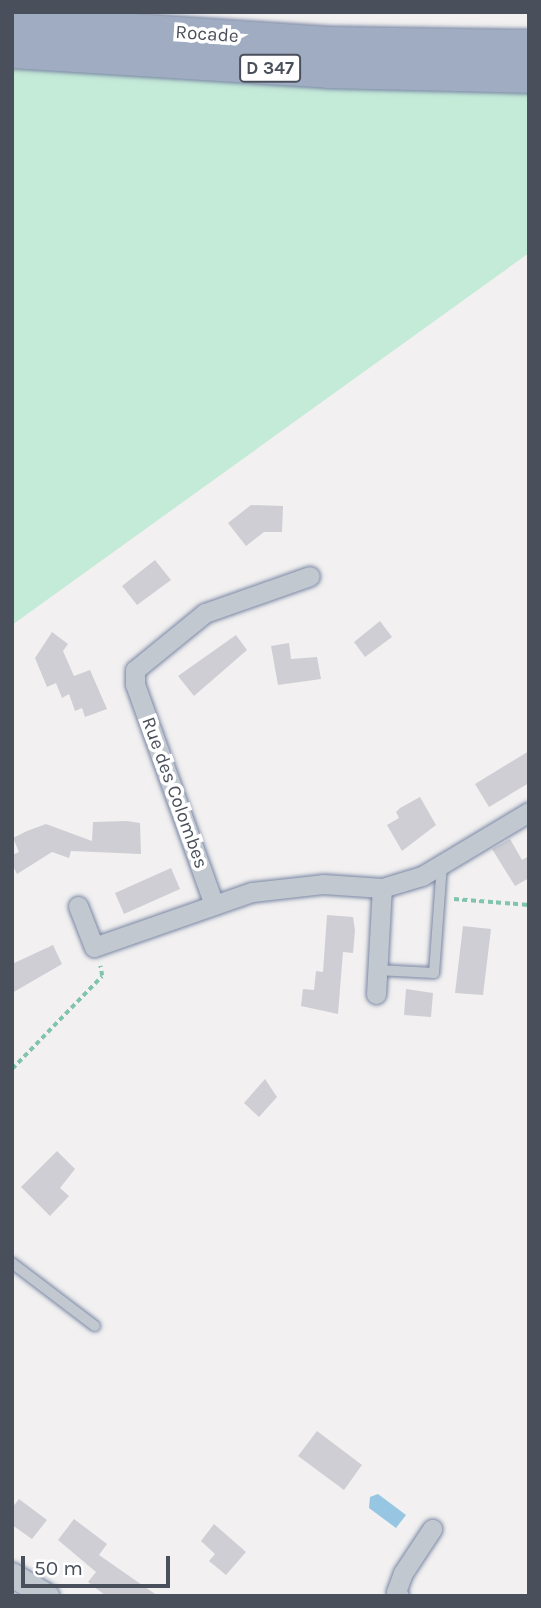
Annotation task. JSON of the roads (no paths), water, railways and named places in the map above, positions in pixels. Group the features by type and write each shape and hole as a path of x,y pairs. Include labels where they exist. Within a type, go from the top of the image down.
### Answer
{"highway":[{"name":"Rocade","path":"12,22 332,43 529,46"},
{"name":"D 347","path":"12,52 328,72 529,77"}],"street":[{"name":"Rue des Colombes","path":"212,902 135,684 135,670 143,659 205,613 310,576"},
{"path":"78,906 94,947 212,902 285,885 382,888 401,885 529,812"},
{"path":"376,994 382,888"},
{"path":"399,1596 396,1592 402,1573 432,1529"},
{"path":"12,1575 47,1596"}],"lane":[{"path":"377,970 434,973 442,863"},
{"path":"12,1264 95,1326"}],"water":[{"path":"378,1494 406,1515 396,1528 369,1508 370,1497"}]}
